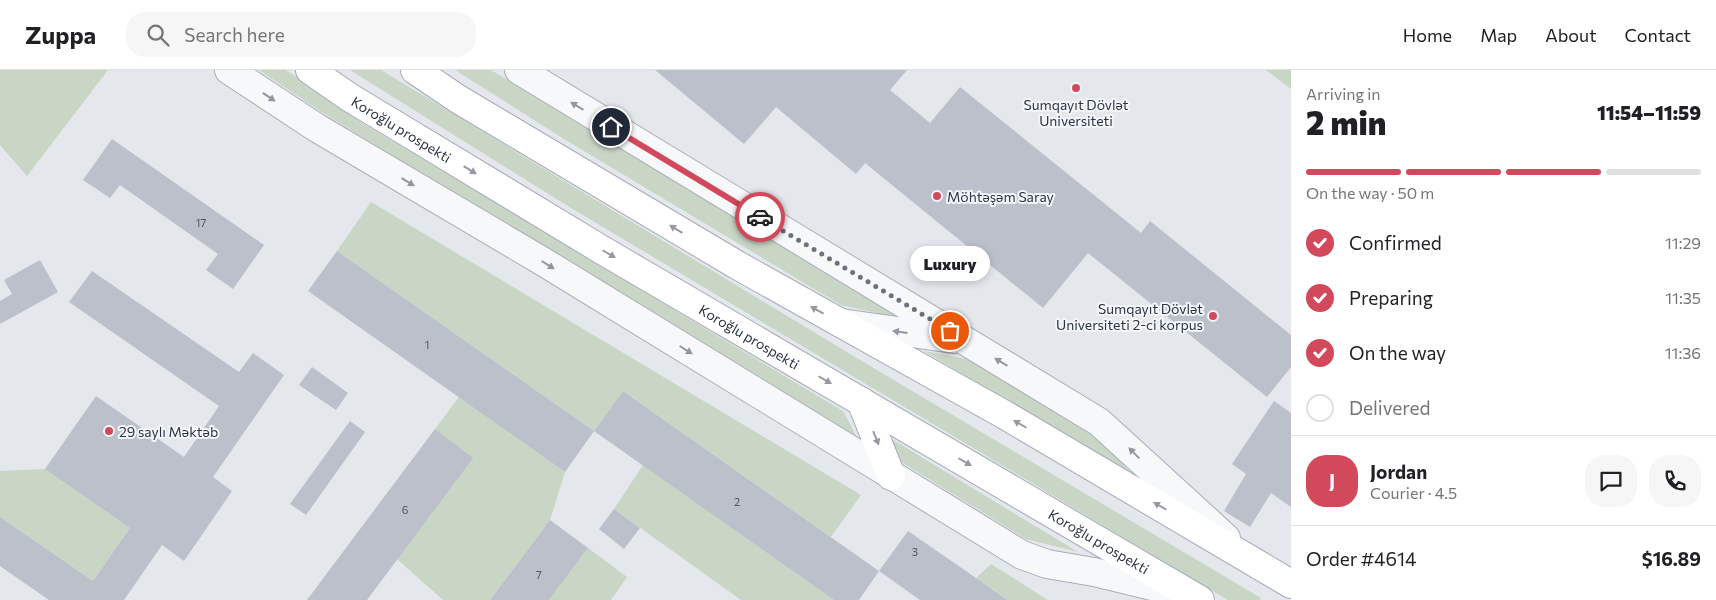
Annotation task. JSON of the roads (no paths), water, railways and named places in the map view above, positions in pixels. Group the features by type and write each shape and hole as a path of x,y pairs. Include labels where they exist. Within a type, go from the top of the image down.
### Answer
{"main road":[{"name":"Koroğlu prospekti","path":"310,70 349,97 593,244 1196,598"},
{"path":"415,70 458,99 737,266 1004,415 1291,584"},
{"path":"860,401 891,476"}],"street":[{"path":"229,70 317,128 542,261 1022,555 1047,564 1094,572 1196,598"},
{"path":"518,70 551,78 966,341 1099,422 1247,557"},
{"path":"840,323 966,341"}],"place":[{"name":"Sumqayıt Dövlət Universiteti","path":"1076,88"},
{"name":"Möhtəşəm Saray","path":"937,196"},
{"name":"Sumqayıt Dövlət Universiteti 2-ci korpus","path":"1213,316"},
{"name":"Luxury","path":"950,331"},
{"name":"29 saylı Məktəb","path":"109,431"}]}
